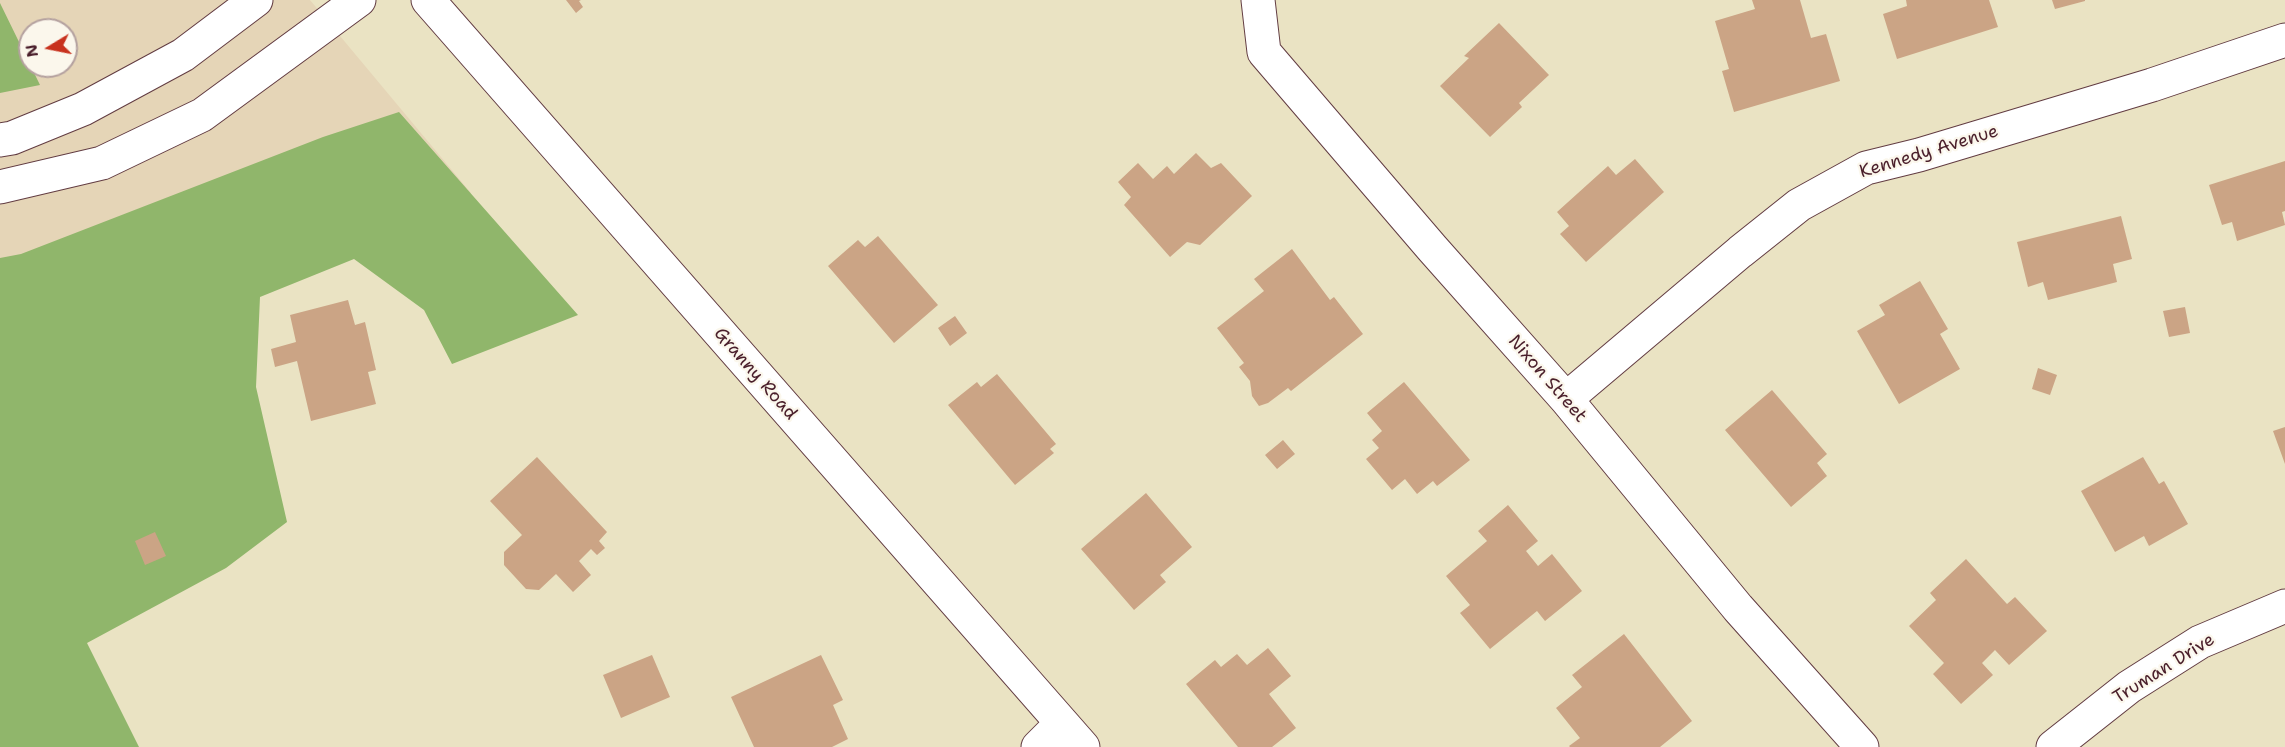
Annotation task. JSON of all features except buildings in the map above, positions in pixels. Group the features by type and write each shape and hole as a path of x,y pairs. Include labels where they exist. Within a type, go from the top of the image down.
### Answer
{"street":[{"path":"0,140 12,138 83,109 183,55 256,0"},
{"path":"0,187 102,163 202,115 358,0"},
{"name":"Granny Road","path":"428,0 1083,747"},
{"name":"Nixon Street","path":"1258,0 1264,52 1431,248 1566,399 1738,608 1862,747"},
{"name":"Kennedy Avenue","path":"1566,399 1799,205 1866,168 1919,155 2152,85 2285,40"},
{"name":"Truman Drive","path":"2053,747 2129,687 2200,642 2285,606"},
{"path":"1038,747 1062,723"}],"shaded area":[{"path":"0,0 310,0 471,193 0,345"}],"green space":[{"path":"0,3 18,40 18,78 37,78 40,85 0,93"},
{"path":"399,112 578,315 452,364 424,310 354,259 260,297 256,387 287,522 226,568 87,643 139,747 0,747 0,258 21,254 323,137"}]}
